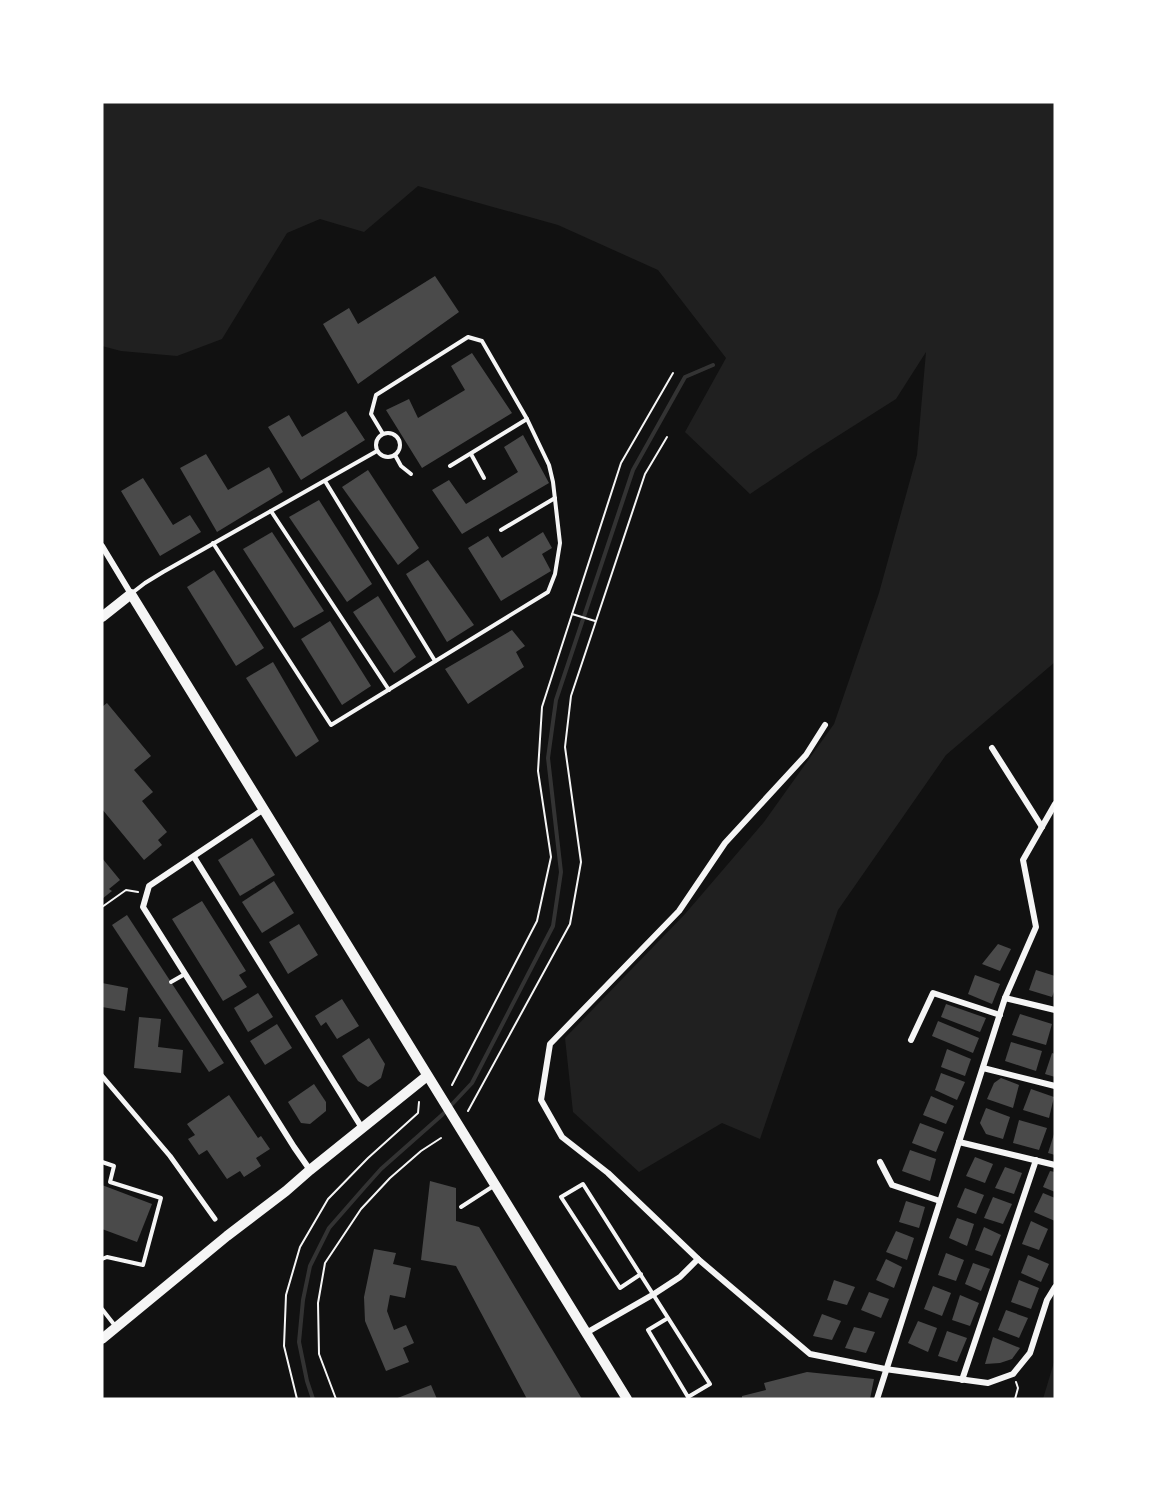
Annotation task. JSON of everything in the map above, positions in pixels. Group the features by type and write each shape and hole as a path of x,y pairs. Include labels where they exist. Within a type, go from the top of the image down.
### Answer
{"street":[{"path":"102,546 627,1399"},
{"path":"102,617 131,594"},
{"path":"825,725 806,755 725,843 679,910 550,1044 541,1100 562,1137 608,1173 698,1259 810,1354 885,1369 988,1383 1013,1374 1030,1353 1047,1300 1055,1287"},
{"path":"992,748 1042,827"},
{"path":"877,1399 1005,998 1036,927 1023,860 1055,804"},
{"path":"264,809 149,886 143,907 310,1170"},
{"path":"194,857 362,1128"},
{"path":"911,1040 933,993 1000,1015"},
{"path":"1005,998 1055,1010"},
{"path":"983,1068 1055,1086"},
{"path":"102,1076 170,1156 215,1219"},
{"path":"102,1339 427,1076"},
{"path":"959,1142 1055,1165"},
{"path":"962,1380 1036,1160"},
{"path":"880,1162 892,1185 940,1201"},
{"path":"586,1333 680,1277 698,1259"}],"lane":[{"path":"213,543 331,725 548,592 555,574 560,543 549,465 527,419 482,341 468,337 376,395 371,414 383,434"},
{"path":"450,466 527,419"},
{"path":"383,434 397,437 400,445 395,455 387,458 377,451 376,447 377,440 383,434"},
{"path":"131,594 163,572 377,451"},
{"path":"471,454 484,478"},
{"path":"395,455 401,466 411,474"},
{"path":"325,481 435,661"},
{"path":"501,530 555,498"},
{"path":"271,511 389,690"},
{"path":"171,982 185,973"},
{"path":"102,1162 114,1166 110,1182 161,1198 143,1265 107,1257 102,1259"},
{"path":"641,1274 620,1288 561,1197 583,1184 654,1294 710,1384 688,1397 648,1330 668,1318"},
{"path":"461,1207 495,1185"},
{"path":"102,1309 116,1327"}],"path":[{"path":"452,1085 537,921 551,857 538,771 542,707 621,463 673,373"},
{"path":"468,1111 570,924 581,862 565,747 571,696 645,474 667,437"},
{"path":"572,614 596,622"},
{"path":"102,907 126,890 138,892"},
{"path":"297,1399 284,1346 286,1295 300,1247 328,1198 417,1113 419,1102"},
{"path":"336,1399 319,1354 318,1303 325,1263 361,1209 390,1178 421,1151 441,1138"},
{"path":"1013,1374 1018,1388 1015,1399"}],"shaded area":[{"path":"102,102 1055,102 1055,662 946,755 838,910 760,1139 722,1123 639,1172 573,1112 565,1038 685,914 764,822 834,724 879,593 917,455 926,352 896,399 750,494 685,432 726,358 658,270 558,225 418,186 364,232 320,219 287,233 222,339 177,356 121,351 102,346"},
{"path":"1055,1359 1055,1399 1043,1399"}],"building":[{"path":"435,276 459,312 358,384 323,324 349,308 358,324"},
{"path":"472,353 512,413 422,468 386,410 409,399 418,418 465,390 451,366"},
{"path":"346,411 365,440 301,480 268,427 289,415 302,437"},
{"path":"523,435 549,483 462,534 432,490 449,480 466,504 518,472 504,447"},
{"path":"206,454 228,490 269,467 283,492 217,532 180,468"},
{"path":"368,470 419,548 398,565 342,487"},
{"path":"143,478 173,525 190,515 201,532 160,556 121,491"},
{"path":"319,500 372,584 347,602 289,517"},
{"path":"272,532 324,611 294,628 243,549"},
{"path":"543,532 552,548 542,554 551,571 501,601 468,548 488,536 502,558"},
{"path":"428,560 474,625 447,642 406,574"},
{"path":"214,570 264,648 236,666 187,587"},
{"path":"378,596 416,657 394,673 353,612"},
{"path":"330,621 371,686 342,705 301,639"},
{"path":"512,630 525,646 516,652 524,667 468,704 445,669"},
{"path":"273,662 319,741 296,757 246,678"},
{"path":"107,703 151,756 134,770 153,792 142,801 167,832 158,840 162,845 144,860 102,809 102,707"},
{"path":"252,838 275,875 240,896 218,860"},
{"path":"102,858 120,880 102,899"},
{"path":"274,881 294,913 262,933 242,902"},
{"path":"202,901 246,971 239,975 247,987 223,1001 172,919"},
{"path":"127,915 224,1063 209,1072 112,925"},
{"path":"299,924 318,955 288,974 269,942"},
{"path":"998,944 1011,949 1000,971 982,964"},
{"path":"1036,970 1055,976 1055,989 1052,997 1029,990"},
{"path":"975,975 1000,984 992,1004 968,994"},
{"path":"102,983 128,988 125,1011 102,1007"},
{"path":"258,993 273,1017 248,1032 234,1008"},
{"path":"342,999 359,1026 337,1039 326,1022 321,1026 315,1016"},
{"path":"946,1004 986,1018 980,1032 941,1017"},
{"path":"1020,1014 1052,1024 1046,1045 1012,1035"},
{"path":"139,1017 161,1019 158,1047 183,1050 181,1073 134,1068"},
{"path":"938,1021 979,1038 973,1053 932,1036"},
{"path":"277,1024 292,1048 265,1065 250,1041"},
{"path":"369,1038 385,1064 381,1078 368,1087 358,1081 342,1056"},
{"path":"1011,1042 1042,1051 1036,1071 1005,1061"},
{"path":"947,1049 971,1059 965,1076 941,1067"},
{"path":"1052,1053 1055,1054 1055,1077 1045,1074"},
{"path":"941,1073 965,1082 957,1100 935,1090"},
{"path":"1001,1078 1019,1085 1013,1108 987,1099 994,1083"},
{"path":"314,1084 326,1102 326,1111 310,1124 301,1123 288,1102"},
{"path":"1031,1089 1054,1097 1049,1118 1023,1110"},
{"path":"229,1095 258,1138 261,1136 270,1149 256,1158 261,1166 244,1177 240,1171 227,1179 207,1150 199,1155 188,1139 195,1135 187,1124"},
{"path":"931,1096 954,1106 946,1124 923,1115"},
{"path":"986,1108 1010,1117 1003,1139 986,1134 980,1123"},
{"path":"1019,1120 1047,1128 1039,1150 1013,1143"},
{"path":"920,1123 944,1132 936,1152 912,1143"},
{"path":"1055,1131 1055,1155 1048,1153"},
{"path":"910,1150 936,1159 930,1181 902,1171"},
{"path":"975,1157 993,1164 985,1183 966,1176"},
{"path":"1005,1167 1022,1173 1014,1194 995,1188"},
{"path":"1050,1171 1055,1172 1055,1192 1043,1187"},
{"path":"430,1181 456,1188 456,1221 479,1227 582,1399 527,1399 456,1266 421,1260"},
{"path":"102,1185 152,1204 137,1242 102,1229"},
{"path":"965,1188 984,1195 976,1214 957,1207"},
{"path":"1043,1193 1055,1198 1055,1221 1034,1212"},
{"path":"993,1197 1012,1204 1003,1224 984,1218"},
{"path":"906,1201 925,1207 919,1228 899,1222"},
{"path":"957,1218 974,1224 967,1246 949,1238"},
{"path":"1031,1221 1048,1229 1039,1250 1022,1244"},
{"path":"984,1227 1001,1235 992,1256 975,1250"},
{"path":"896,1231 914,1238 907,1260 886,1252"},
{"path":"374,1249 396,1253 393,1264 411,1268 405,1298 390,1295 387,1311 394,1330 406,1325 414,1343 403,1348 409,1362 386,1371 365,1321 364,1297"},
{"path":"946,1253 964,1260 956,1281 938,1275"},
{"path":"1028,1255 1049,1264 1041,1282 1021,1273"},
{"path":"886,1259 902,1267 894,1288 876,1280"},
{"path":"973,1263 990,1269 981,1291 965,1284"},
{"path":"834,1280 855,1287 847,1305 827,1300"},
{"path":"1019,1280 1039,1288 1031,1309 1011,1302"},
{"path":"933,1286 951,1293 942,1316 924,1309"},
{"path":"869,1292 889,1299 881,1318 861,1310"},
{"path":"960,1295 979,1303 970,1326 952,1320"},
{"path":"1006,1310 1028,1318 1019,1338 998,1330"},
{"path":"822,1314 841,1321 832,1340 813,1336"},
{"path":"918,1321 937,1328 928,1352 908,1343"},
{"path":"854,1327 875,1332 866,1353 845,1348"},
{"path":"947,1331 967,1338 957,1362 938,1356"},
{"path":"993,1337 1020,1348 1012,1359 985,1364"},
{"path":"807,1372 874,1379 870,1399 742,1399 742,1396 766,1390 764,1383"},
{"path":"431,1385 437,1399 395,1399"}],"waterway":[{"path":"313,1399 299,1342 303,1300 310,1266 329,1228 381,1169 442,1115 472,1083 553,926 561,872 548,758 556,700 633,470 685,377 713,365"}]}
